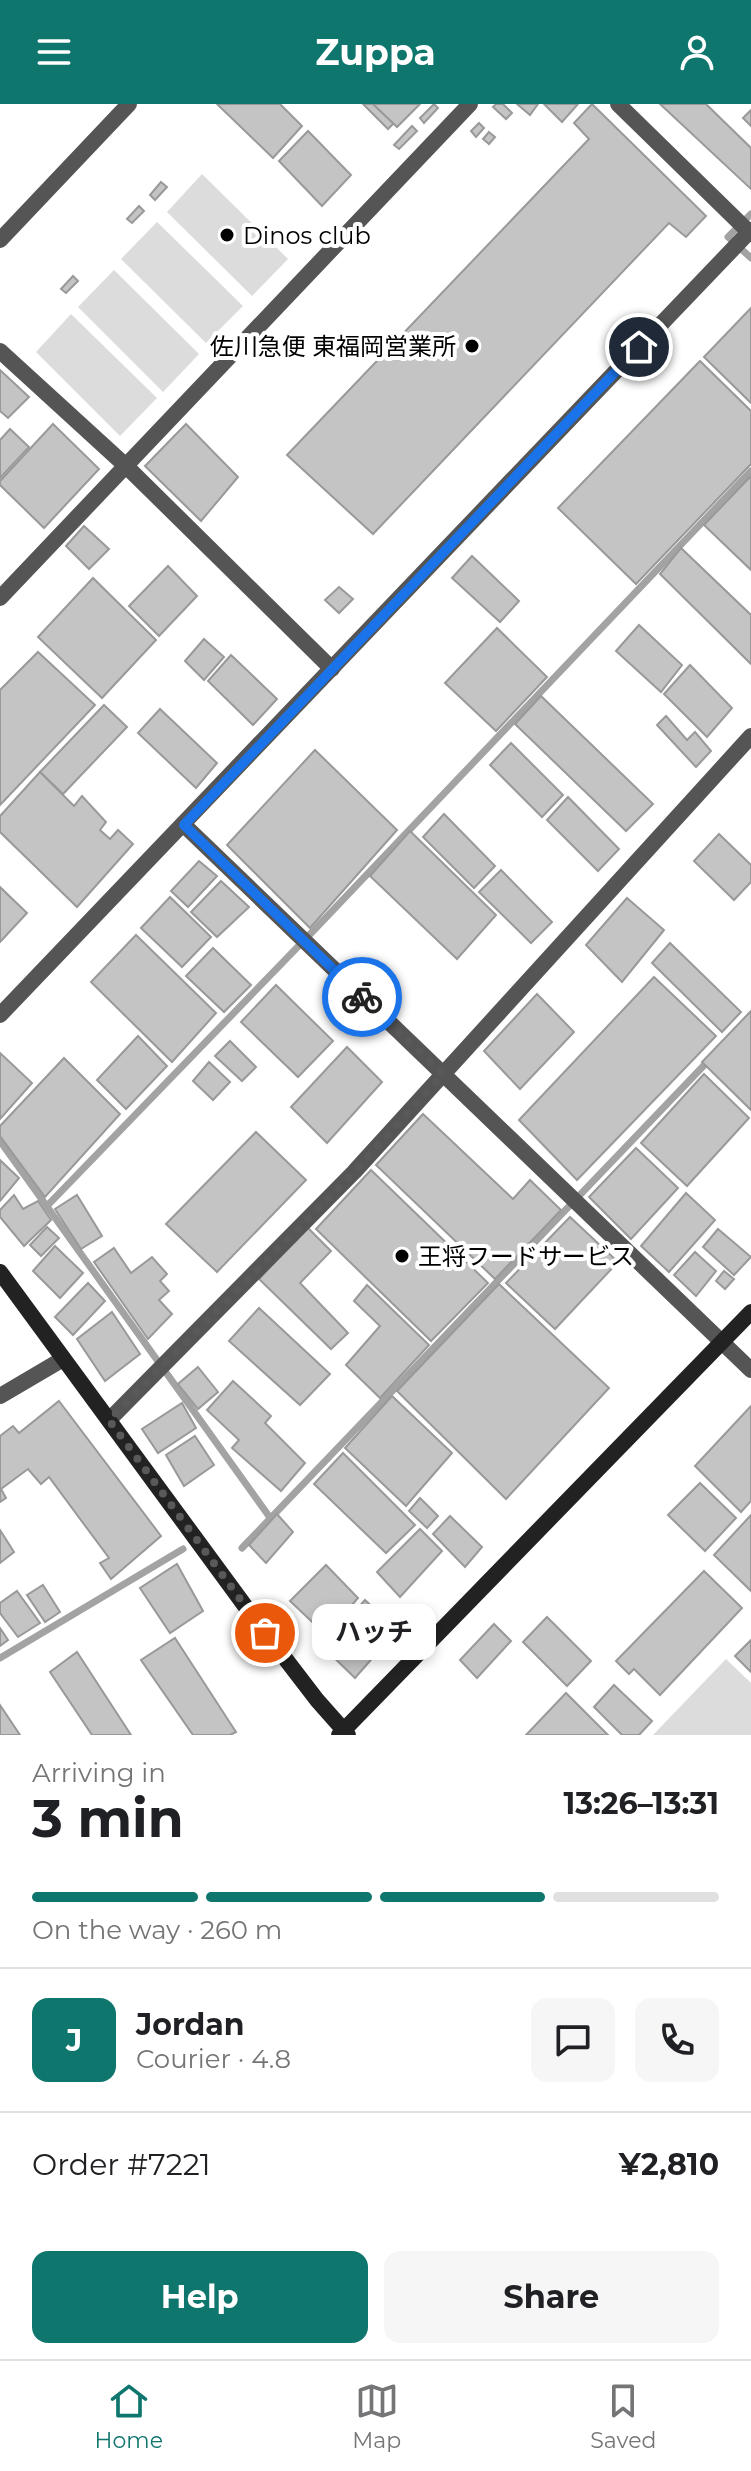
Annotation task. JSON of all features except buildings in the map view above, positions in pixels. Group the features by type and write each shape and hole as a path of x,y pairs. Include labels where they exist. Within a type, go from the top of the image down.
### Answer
{"street":[{"path":"0,240 129,104"},
{"path":"0,598 470,104"},
{"path":"0,1015 750,232 618,104"},
{"path":"0,351 126,466 332,669"},
{"path":"109,1420 354,1172 751,736"},
{"path":"184,825 751,1370"},
{"path":"0,1272 265,1633 344,1734 751,1312"},
{"path":"0,1396 63,1359"}],"shaded area":[{"name":"Dinos club","path":"202,174 288,259 252,296 167,212"},
{"name":"Dinos club","path":"157,222 243,306 206,343 121,259"},
{"path":"114,270 199,354 163,392 78,307"},
{"path":"71,314 157,398 120,436 36,352"},
{"path":"726,1659 751,1683 751,1735 653,1735"}],"waterway":[{"path":"751,214 728,237 751,258"},
{"path":"47,1206 751,471"},
{"path":"242,1548 711,1058"},
{"path":"0,1141 271,1519"},
{"path":"0,1658 183,1549"}],"way so far":[{"path":"265,1633 109,1420 354,1172 443,1074 362,997"}],"place":[{"name":"Dinos club","path":"227,235"},
{"name":"佐川急便 東福岡営業所","path":"472,346"},
{"name":"王将フードサービス","path":"402,1256"},
{"name":"ハッチ","path":"265,1633"}],"route":[{"path":"362,997 184,825 639,347"}]}
